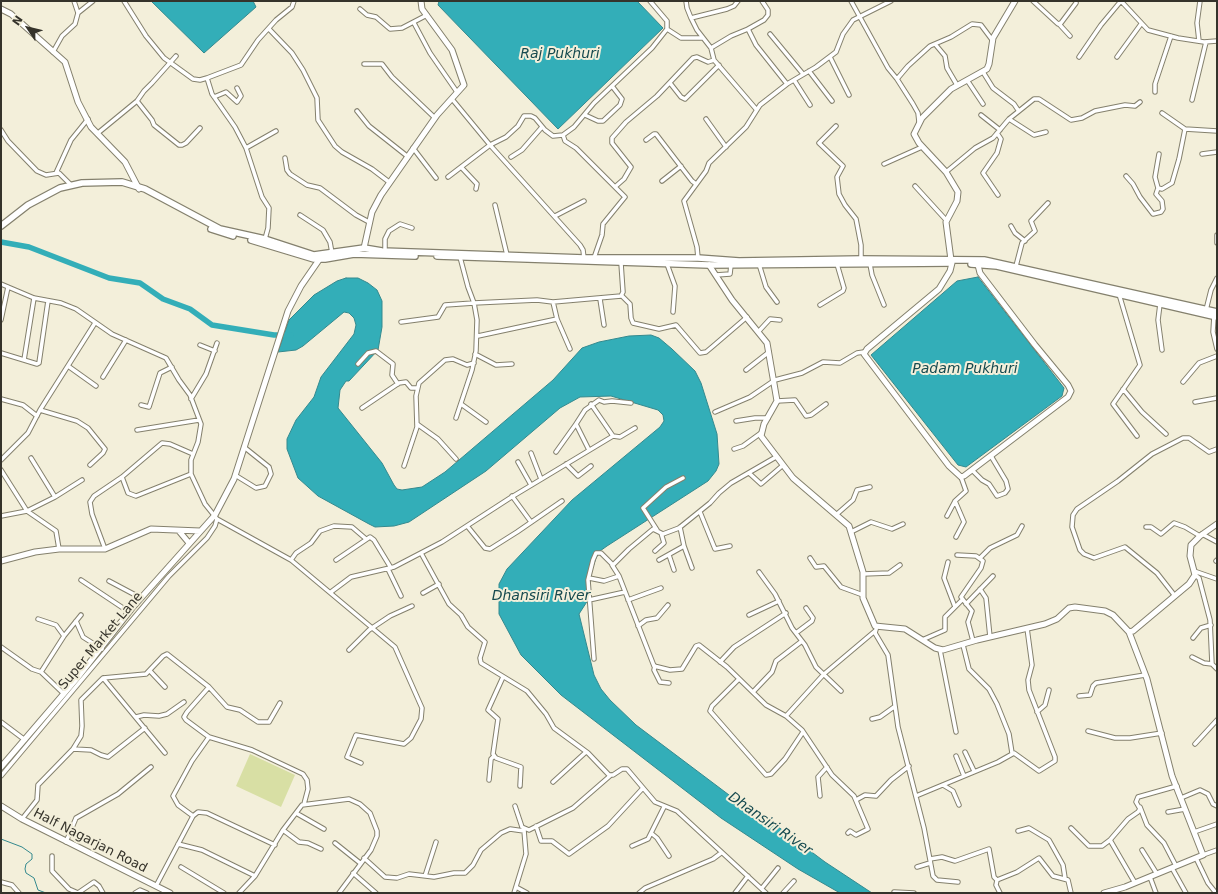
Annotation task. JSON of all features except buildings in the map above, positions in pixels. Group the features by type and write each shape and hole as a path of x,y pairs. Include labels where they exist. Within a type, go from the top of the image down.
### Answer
{"main road":[{"path":"2,224 18,211 45,195 71,185 96,183 123,185 139,188 213,226 228,232 265,239 321,257 332,253 364,248 385,251 671,260 698,258 739,261 861,258 977,262 1016,266 1206,310 1216,315"},
{"path":"139,188 223,234 321,257 359,253 709,265 870,264 952,261"},
{"path":"977,262 1160,304 1216,315"}],"street":[{"path":"53,52 62,36 75,24 78,13 74,1"},
{"path":"78,13 93,1"},
{"path":"124,1 146,36 170,63 193,79 200,80 241,65 258,40 276,20 292,6 294,1"},
{"path":"448,177 490,145 513,131 524,116 527,115 535,118 542,127 553,136 563,135 652,48 667,29 666,22 650,1"},
{"path":"686,1 691,18 711,48 714,60 756,110"},
{"path":"691,18 727,9 734,6 738,1"},
{"path":"711,48 731,36 764,20 768,15 768,10 762,1"},
{"path":"850,1 858,17 876,44 888,68 897,79 918,113 919,122"},
{"path":"698,258 697,247 684,203 685,199 706,172 709,164 746,127 756,110 788,84 830,57 838,49 843,34 858,17 891,1"},
{"path":"715,412 750,397 775,380 802,373 823,362 840,363 857,353 864,352 937,291 950,271 952,261 946,220 958,195 956,186 946,172 922,147 915,138 914,134 919,122 957,85 983,72 989,64 993,41 997,31 1015,1"},
{"path":"1033,1 1070,36"},
{"path":"1079,57 1101,25 1121,1 1146,29 1171,36 1199,41 1217,41"},
{"path":"1199,41 1197,23 1200,1"},
{"path":"364,248 372,212 389,182 435,118 464,85 452,50 427,15 420,2"},
{"path":"1059,24 1076,3"},
{"path":"1,9 11,14 68,66 78,102 93,129 125,162 139,188"},
{"path":"360,9 367,14 376,17 390,29 402,28 427,15"},
{"path":"414,23 430,52 457,92"},
{"path":"897,79 913,60 934,44 975,24 981,26 993,41"},
{"path":"1117,56 1141,24"},
{"path":"269,29 296,59 306,75 317,98 318,120 335,146 342,152 372,169 389,182"},
{"path":"667,29 681,38 703,38"},
{"path":"748,29 756,46 788,84"},
{"path":"770,34 803,74"},
{"path":"1155,92 1155,84 1171,36"},
{"path":"1192,100 1206,42"},
{"path":"934,44 945,56 947,68 957,85"},
{"path":"98,133 137,101 144,91 176,56"},
{"path":"616,186 624,179 631,167 612,143 612,138 626,122 670,83 693,58 697,57 708,62 714,60"},
{"path":"830,57 849,95"},
{"path":"364,64 382,64 392,77 435,118"},
{"path":"670,83 681,97 685,99 719,65"},
{"path":"809,71 832,101"},
{"path":"983,72 993,88 1014,104 1018,110"},
{"path":"207,78 214,96 235,127 246,148 262,197 269,208 268,228 265,239"},
{"path":"794,80 810,105"},
{"path":"967,80 983,104"},
{"path":"585,115 598,121 603,121 620,105 622,99 612,86"},
{"path":"214,96 226,92 236,102 242,96 237,88"},
{"path":"452,98 490,145 555,216 583,250 584,258"},
{"path":"946,172 969,152 993,138 1018,110 1031,100 1037,98 1066,117 1076,120 1091,115 1095,111 1125,105 1133,107 1140,102"},
{"path":"137,101 152,120 154,126 179,145 182,145 200,128"},
{"path":"357,111 369,126 407,156"},
{"path":"1162,113 1185,129 1217,130"},
{"path":"981,116 999,132 1001,139 997,152 983,172 998,195"},
{"path":"56,172 71,140 88,119"},
{"path":"706,119 726,147"},
{"path":"1009,119 1034,135 1046,132"},
{"path":"836,126 820,143 843,166 838,175 838,188 845,205 856,219 861,245 861,258"},
{"path":"511,157 522,150 542,127"},
{"path":"1158,188 1162,189 1172,183 1185,129"},
{"path":"1,130 8,141 37,171 46,175 56,172 62,175 71,185"},
{"path":"246,148 276,131"},
{"path":"646,140 656,134 692,181 696,184"},
{"path":"563,135 565,141 576,148 592,166 616,186 625,197 604,220 594,258"},
{"path":"884,164 922,147"},
{"path":"412,148 436,178"},
{"path":"1202,154 1217,152"},
{"path":"1126,176 1132,182 1140,197 1153,214 1161,212 1163,209 1162,201 1156,194 1158,188 1155,174 1159,154"},
{"path":"285,158 287,170 290,174 307,185 320,188 369,222"},
{"path":"662,181 681,166"},
{"path":"461,167 478,184 476,189"},
{"path":"915,186 946,220"},
{"path":"555,216 584,201"},
{"path":"1016,266 1021,247 1035,231 1031,223 1032,218 1048,204"},
{"path":"495,205 507,255"},
{"path":"300,215 323,230 330,242 332,253"},
{"path":"385,251 385,239 389,232 400,224 412,228"},
{"path":"1011,226 1025,241"},
{"path":"1217,235 1217,243"},
{"path":"1,767 63,693 103,649 129,612 141,598 200,531 216,517 235,475 287,315 301,286 321,257"},
{"path":"456,418 474,363 478,336 478,320 460,257"},
{"path":"960,476 964,476 991,456 1068,397 1071,391 1068,384 1035,345 980,273 977,262"},
{"path":"621,263 622,296 630,304 633,323 660,330 676,325 700,352 706,352 712,348 746,317"},
{"path":"667,264 675,286 673,312"},
{"path":"759,264 766,287 777,302"},
{"path":"820,305 843,291 838,264"},
{"path":"870,264 872,275 884,305"},
{"path":"709,265 732,300 764,337 769,352 778,401 761,433 742,446 734,449"},
{"path":"716,275 730,274 731,265"},
{"path":"1206,310 1211,290 1217,278"},
{"path":"1,284 34,298 76,309 112,334 166,358 191,399 199,420 200,434 193,454 191,474 205,504 216,517 291,560 395,647 422,712 421,720 411,738 404,744 356,735 347,757 361,763"},
{"path":"1,320 8,287"},
{"path":"1119,294 1140,362 1138,370 1123,388 1113,404 1137,436"},
{"path":"401,322 438,317 445,306 538,300 553,302 622,296"},
{"path":"24,360 34,298"},
{"path":"600,299 604,325"},
{"path":"1,354 37,364 40,362 48,301"},
{"path":"553,302 557,319 570,349"},
{"path":"1160,304 1158,320 1162,350"},
{"path":"1216,315 1213,332 1217,349"},
{"path":"478,336 557,319"},
{"path":"759,331 770,319 780,320"},
{"path":"1,460 25,437 36,416 95,323"},
{"path":"103,377 126,340"},
{"path":"191,399 206,374 217,343"},
{"path":"200,345 215,351"},
{"path":"358,364 368,353 376,351 393,364 392,375 398,384"},
{"path":"746,370 769,352"},
{"path":"864,352 884,382 949,466 960,476 966,491 955,501 946,516"},
{"path":"476,354 496,365 512,364"},
{"path":"1183,382 1202,361 1217,357"},
{"path":"404,466 414,442 417,424 416,396 417,388 421,380 445,360 453,359 467,366 474,363"},
{"path":"68,366 96,386"},
{"path":"141,405 149,407 160,373 172,367"},
{"path":"362,408 398,384 404,382 411,388 417,388"},
{"path":"1123,388 1142,412 1166,434"},
{"path":"1195,402 1217,398"},
{"path":"1,399 23,406 36,416"},
{"path":"556,452 576,424 578,418 591,404 599,400 604,402 612,401 631,403"},
{"path":"778,401 795,400 806,416 811,415 826,404"},
{"path":"461,404 486,422"},
{"path":"591,404 613,436"},
{"path":"40,410 77,421 88,428 105,449 103,453 90,465"},
{"path":"736,421 755,418 768,418"},
{"path":"137,430 199,420"},
{"path":"417,424 438,439 456,459"},
{"path":"576,424 589,450"},
{"path":"331,592 351,577 390,569 421,553 468,526 512,496 589,450 613,436 620,437 635,428"},
{"path":"761,433 763,439 782,466 805,490 847,523 851,532 863,574 863,595 874,625 888,655 892,677 894,707 934,878 958,882"},
{"path":"1175,596 1157,574 1125,547 1094,558 1084,554 1080,550 1072,527 1073,515 1077,509 1118,481 1152,454 1183,438 1189,438 1210,452 1217,449"},
{"path":"105,549 92,514 90,502 94,496 122,478 162,443 170,444 193,454"},
{"path":"235,475 256,488 265,486 271,474 269,467 244,447"},
{"path":"531,453 541,479"},
{"path":"972,470 982,480 990,484 997,496 1005,493 1008,489 1006,481 991,456"},
{"path":"612,565 653,529 660,532 680,527 712,502 722,490 776,457"},
{"path":"31,458 55,497"},
{"path":"518,462 531,485"},
{"path":"566,464 578,476 590,466"},
{"path":"749,473 761,484 782,466"},
{"path":"1,470 27,511 56,531 59,549"},
{"path":"122,478 128,493 136,496 191,474"},
{"path":"655,551 664,543 660,532 643,508 666,487 683,478"},
{"path":"1,516 27,511 55,497 82,480"},
{"path":"837,514 853,500 857,490 870,487"},
{"path":"512,496 531,522"},
{"path":"468,526 487,549 562,501"},
{"path":"955,501 964,522 956,537"},
{"path":"700,512 715,549 730,546"},
{"name":"Super Market Lane","path":"1,776 103,649 169,576 207,538 215,526 216,517"},
{"path":"851,532 872,522 892,529 903,524"},
{"path":"1146,527 1151,527 1161,534 1174,523 1217,542"},
{"path":"1129,632 1133,631 1189,584 1194,573 1190,550 1193,542 1217,524"},
{"path":"291,560 298,552 311,543 320,531 332,526 352,527 366,539"},
{"path":"980,558 990,548 1017,535 1022,526"},
{"path":"680,527 684,546 692,568"},
{"path":"1,561 35,552 59,549 105,549 151,529 200,531"},
{"path":"179,531 189,543"},
{"path":"336,560 370,537 374,540 390,569 401,596"},
{"path":"659,560 684,546"},
{"path":"594,659 589,600 589,578 593,560 597,552 612,565 619,576 655,666 654,670 660,682 669,683"},
{"path":"421,553 449,604 461,615 468,627 485,642 480,658 481,663 526,691 546,714 554,728 586,752 611,775"},
{"path":"669,555 674,570"},
{"path":"957,555 980,558"},
{"path":"810,558 818,568 824,566 841,587 863,595"},
{"path":"973,641 968,622 972,611 962,600 962,594 982,565 983,561 980,558"},
{"path":"948,562 944,578 955,607"},
{"path":"863,574 889,574 900,565"},
{"path":"759,572 779,601 815,665 841,691"},
{"path":"1194,573 1217,579"},
{"path":"1194,573 1199,578 1211,625 1212,664"},
{"path":"589,578 604,581 619,576"},
{"path":"966,604 993,576"},
{"path":"82,580 129,612"},
{"path":"109,581 141,598"},
{"path":"423,593 439,584"},
{"path":"628,600 661,588"},
{"path":"980,589 986,596 990,637"},
{"path":"589,600 625,592"},
{"path":"922,640 945,630 944,619 962,600"},
{"path":"749,615 779,601"},
{"path":"638,626 647,619 657,618 668,605"},
{"path":"349,650 366,632 373,629 390,616 412,606"},
{"path":"786,716 824,674 876,629 905,629 940,650 1050,622 1069,608 1075,607 1105,611 1113,615 1129,632 1145,674 1172,776 1203,855"},
{"path":"796,633 812,621 813,618 806,608"},
{"path":"720,662 734,647 786,613"},
{"path":"41,672 64,636 82,615"},
{"path":"38,619 56,625 64,636"},
{"path":"76,621 83,637 103,649"},
{"path":"1193,638 1202,628 1211,625"},
{"path":"916,796 998,762 1012,753 1016,753 1039,771 1055,761 1055,757 1037,712 1028,680 1032,665 1027,628"},
{"path":"753,692 772,672 776,661 802,641"},
{"path":"1212,644 1217,647"},
{"path":"655,666 670,670 682,668 698,645 720,662 766,705 786,716 803,732 835,779 854,796 868,829 856,835 850,831 848,833"},
{"path":"963,645 969,669 988,689 997,704 1009,734 1012,753"},
{"path":"1,647 32,669 41,672 63,693"},
{"path":"940,650 956,732"},
{"path":"22,819 37,800 38,784 73,749 82,732 81,700 103,678 142,674 150,671 163,656 167,654 209,687 227,707 240,710 258,722 270,722 280,703"},
{"path":"1192,657 1204,663 1212,664 1217,669"},
{"path":"150,671 165,688"},
{"path":"1079,696 1090,695 1093,686 1096,683 1145,674"},
{"path":"489,780 491,759 494,756 498,719 488,710 503,677"},
{"path":"103,678 165,753"},
{"path":"739,679 712,706 710,711 766,775 771,774 785,759 803,732"},
{"path":"209,687 184,717 201,733 209,737 252,750 303,774 307,780 308,789 304,804 284,830 255,876 239,893"},
{"path":"1037,712 1045,705 1049,690"},
{"path":"136,717 144,715 159,716 167,714 184,702"},
{"path":"872,719 880,717 894,707"},
{"path":"1195,744 1217,720"},
{"path":"1,722 25,740"},
{"path":"73,749 91,750 108,757 145,728"},
{"path":"1088,731 1115,738 1130,738 1162,734"},
{"path":"193,816 178,805 173,796 192,761 209,737"},
{"path":"553,782 586,752"},
{"path":"965,752 974,771"},
{"path":"494,756 521,767 520,786"},
{"path":"956,756 964,776"},
{"path":"856,800 865,795 876,796 891,780 909,766"},
{"path":"66,842 76,818 118,794 151,767"},
{"path":"820,796 818,777 826,767"},
{"path":"364,858 386,877 397,878 409,874 434,877 454,873 465,873 473,865 481,850 501,833 510,829 529,830 579,803 611,775 626,769 655,802 664,807 677,811 766,893"},
{"path":"943,785 953,791 959,805"},
{"path":"1071,828 1084,843 1092,847 1102,846 1138,812 1140,809 1136,799 1140,796 1176,786"},
{"path":"536,826 541,841 552,842 569,854 608,826 643,788"},
{"path":"1181,798 1200,790 1208,794 1213,804 1217,806"},
{"path":"304,804 343,799 355,801 364,807 372,817 377,831 377,836 364,858 339,893"},
{"name":"Half Nagarjan Road","path":"1,806 66,842 156,886 161,891 170,893"},
{"path":"514,893 526,854 524,830 515,806"},
{"path":"1138,806 1142,808 1147,826 1164,843 1186,893"},
{"path":"632,846 645,841 664,807"},
{"path":"1168,812 1185,809"},
{"path":"156,886 193,816 198,812 207,813 275,845"},
{"path":"296,813 324,829"},
{"path":"1194,832 1217,824"},
{"path":"1018,831 1029,828 1049,840 1063,865 1065,878 1069,882 1071,893"},
{"path":"284,830 299,842 308,843 321,849"},
{"path":"651,832 669,856"},
{"path":"1110,840 1135,883"},
{"path":"335,842 360,863"},
{"path":"425,876 436,842"},
{"path":"178,844 191,846 202,850 255,876"},
{"path":"917,867 942,857 955,861 989,849 994,877 997,880 996,885 1000,893"},
{"path":"1142,850 1157,874"},
{"path":"1104,893 1135,883 1217,850"},
{"path":"639,893 645,888 713,859 721,853"},
{"path":"52,856 52,871 69,889 78,893 94,882 99,886 103,893"},
{"path":"997,880 1017,872 1038,858 1052,876 1065,878"},
{"path":"1196,858 1208,883 1216,893"},
{"path":"181,867 224,893"},
{"path":"762,888 778,868"},
{"path":"353,873 376,893"},
{"path":"735,893 748,876"},
{"path":"1150,877 1156,893"},
{"path":"783,893 794,881"},
{"path":"1,882 12,885 19,893"},
{"path":"516,887 527,893"},
{"path":"135,893 140,890 147,893"},
{"path":"894,892 914,893"}],"green space":[{"path":"250,754 295,775 281,807 236,786"}],"water":[{"path":"151,1 253,1 256,7 204,53"},
{"name":"Raj Pukhuri","path":"439,1 637,1 663,28 558,129 438,5"},
{"name":"Padam Pukhuri","path":"978,277 1064,388 1062,396 966,467 958,465 871,355 957,281"},
{"name":"Dhansiri River","path":"346,278 358,278 377,290 382,301 382,327 378,350 349,381 346,381 340,390 338,408 382,463 397,489 402,490 422,487 445,472 553,380 582,348 599,342 629,336 651,335 659,338 695,371 701,383 717,434 719,464 716,471 708,481 600,551 591,573 588,600 579,614 594,675 601,689 610,700 636,725 749,810 769,820 825,862 872,893 840,893 798,869 721,818 561,695 521,655 499,614 499,584 507,569 572,500 660,427 664,421 663,415 658,410 611,396 580,397 560,408 486,471 409,522 394,526 375,527 369,524 318,496 298,478 287,449 287,439 296,420 314,397 321,377 354,334 356,325 354,318 349,313 344,312 303,346 296,350 278,352 289,320 314,295 337,281"}],"waterway":[{"name":"Dhansiri River","path":"1,242 29,247 109,278 140,283 163,299 190,309 212,325 274,335 291,335"},
{"path":"1,839 22,847 32,854 32,859 26,864 26,873 34,878 38,890 46,893"}]}
